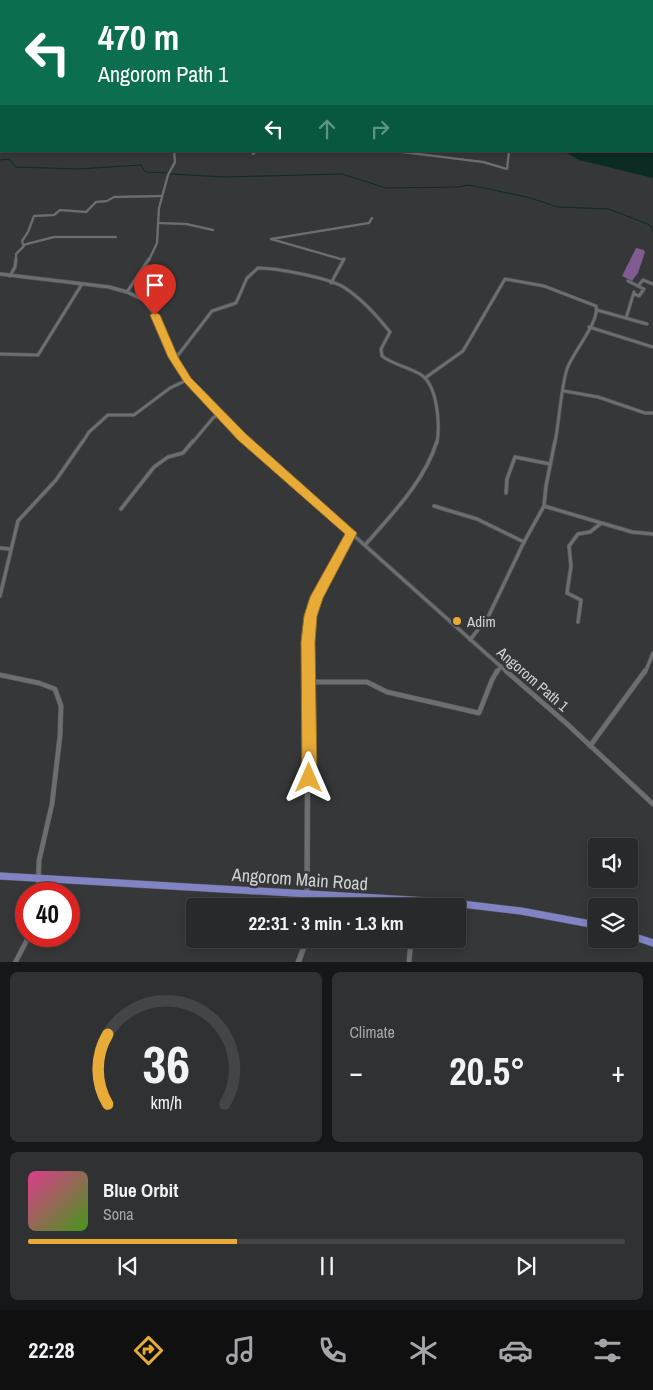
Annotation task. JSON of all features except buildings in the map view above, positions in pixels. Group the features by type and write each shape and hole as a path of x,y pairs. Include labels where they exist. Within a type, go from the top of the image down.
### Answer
{"highway":[{"name":"Angorom Main Road","path":"0,876 38,880 184,886 354,898"},
{"name":"Angorom Main Road","path":"466,904 588,924"},
{"path":"638,938 653,943"}],"street":[{"path":"127,292 157,243 162,196 168,174 175,162 174,152"},
{"path":"409,152 485,162 507,169 509,152"},
{"path":"10,276 15,267 16,254 24,246 22,241 28,232 34,216 54,215 60,210 86,212 96,202 107,201 114,197 162,196"},
{"path":"331,283 345,259 271,239 369,223 372,218"},
{"path":"158,223 186,224 214,230"},
{"path":"23,245 54,238 116,237"},
{"path":"175,359 212,312 236,303 246,281 257,268 287,272 331,283 346,289 390,332 381,351 383,357 425,378 429,382 438,413 439,436 436,451 406,499 365,545"},
{"name":"Angorom Path 1","path":"0,274 109,287 137,296 149,305 187,380 219,414 653,804"},
{"path":"425,378 463,351 506,279 544,286 594,304 597,310 647,324"},
{"path":"638,286 643,280 653,284"},
{"path":"626,318 634,293 639,296 645,290 628,281"},
{"path":"0,354 38,355 82,284"},
{"path":"470,640 489,615 524,542 544,506 564,391 566,369 597,310"},
{"path":"589,326 653,347"},
{"path":"0,596 10,550 20,517 56,480 94,427 110,414 134,415 170,388 187,380"},
{"path":"564,391 598,397 645,413 653,413"},
{"path":"121,509 154,467 168,457 183,453 213,418 219,414"},
{"path":"506,493 507,479 515,457 550,464"},
{"path":"434,506 477,519 524,542"},
{"path":"544,506 632,532 653,534"},
{"path":"578,622 581,600 567,593 566,584 570,566 569,546 578,534 590,532 601,523"},
{"path":"311,898 308,642 313,608 351,533"},
{"path":"0,548 10,550"},
{"path":"590,746 644,675 653,653"},
{"path":"309,682 367,682 387,692 479,713 482,710 492,680 501,666"},
{"path":"0,675 39,683 55,689 60,701 60,736 54,790 42,844 38,880"},
{"path":"15,962 23,947"},
{"path":"298,962 303,948"},
{"path":"409,962 410,948"}],"shaded area":[{"path":"565,152 653,152 653,178 579,160"},
{"path":"636,248 645,252 638,273 632,281 622,276"}],"waterway":[{"path":"0,160 9,159 16,167 78,169 141,165 145,172 166,173"},
{"path":"170,174 225,177 342,174 386,188 458,187 469,185 527,197 558,207 609,209 650,225 653,231"}],"place":[{"name":"Adim","path":"457,621"}],"route":[{"path":"155,315 173,357 187,377 187,380 242,437 351,533 335,567 317,597 311,616 308,642 309,778"}]}
